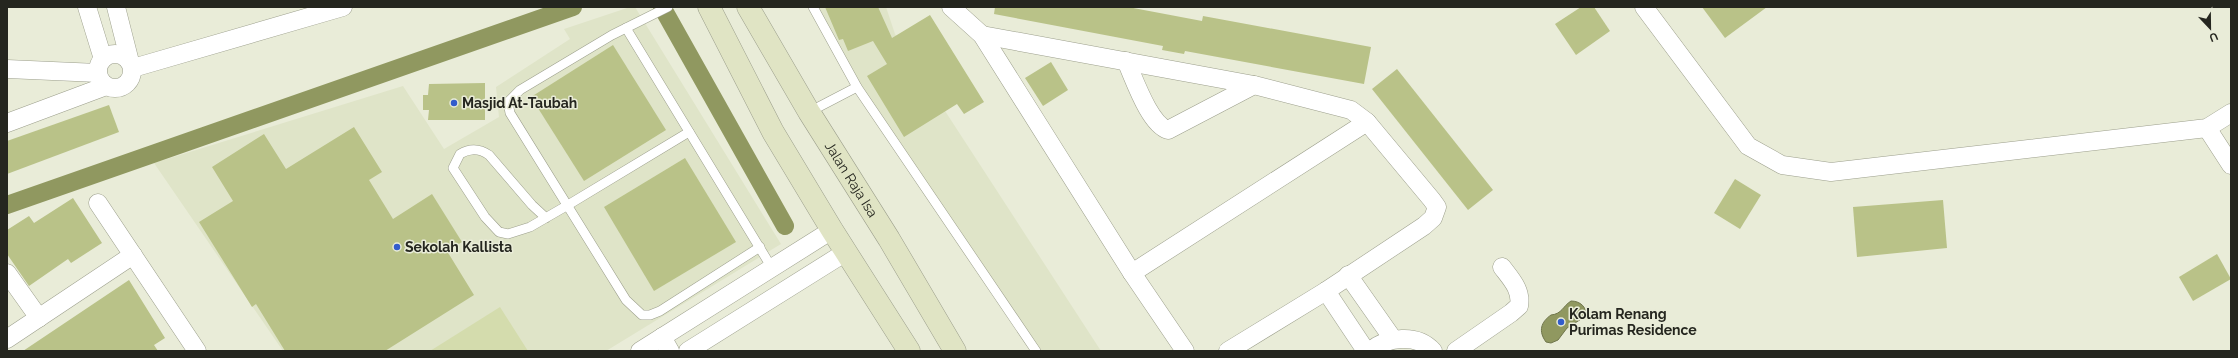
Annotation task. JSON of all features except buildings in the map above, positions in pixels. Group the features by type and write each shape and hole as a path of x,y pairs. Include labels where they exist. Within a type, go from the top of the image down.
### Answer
{"main road":[{"path":"709,7 773,132 832,230 909,351"},
{"name":"Jalan Raja Isa","path":"748,7 809,112 955,351"}],"street":[{"path":"87,7 102,72 118,88 125,86 130,81 132,65 116,7"},
{"path":"132,65 342,7"},
{"path":"951,7 982,35 1132,273 1185,351"},
{"path":"1644,7 1748,146 1782,165 1831,172 2207,128 2231,113"},
{"path":"982,35 1254,85 1352,110 1366,122 1437,207 1433,218 1424,226 1326,291 1228,351"},
{"path":"7,123 102,72 109,54 125,56 132,65"},
{"path":"1126,61 1149,110 1160,126 1168,130 1254,85"},
{"path":"7,69 102,72"},
{"path":"1132,273 1366,122"},
{"path":"2207,128 2231,165"},
{"path":"98,203 197,351"},
{"path":"640,351 666,344 772,268 832,230"},
{"path":"688,351 846,252"},
{"path":"7,339 133,255"},
{"path":"1456,351 1519,306 1520,295 1502,267"},
{"path":"7,273 39,318"},
{"path":"1348,275 1393,339"},
{"path":"1326,291 1366,351"},
{"path":"1370,351 1384,342 1393,339 1412,339 1429,347 1433,351"}],"lane":[{"path":"668,7 655,15 626,28 520,90 508,102 514,120 626,300 642,315 650,315 660,311 760,247"},
{"path":"813,7 857,86 1036,351"},
{"path":"626,28 772,268"},
{"path":"809,112 857,86"},
{"path":"546,218 532,205 489,155 481,150 474,149 460,154 453,168 485,217 499,232 508,234 518,232 546,218 689,132"}],"shaded area":[{"name":"Sekolah Kallista","path":"630,7 635,7 781,244 606,351 283,351 154,163 403,86 444,149 499,117 496,87 570,39 564,29"},
{"path":"813,7 886,7 895,34 1101,351 1036,351 857,87"},
{"name":"Kolam Renang Purimas Residence","path":"1571,301 1577,302 1584,307 1586,316 1567,328 1558,340 1551,343 1546,342 1541,330 1543,324 1551,315 1558,313"},
{"path":"500,307 528,351 430,351"}],"waterway":[{"path":"7,205 573,7"},
{"path":"662,7 785,226"}],"place":[{"name":"Masjid At-Taubah","path":"454,103"},
{"name":"Sekolah Kallista","path":"397,247"},
{"name":"Kolam Renang Purimas Residence","path":"1561,322"}]}
